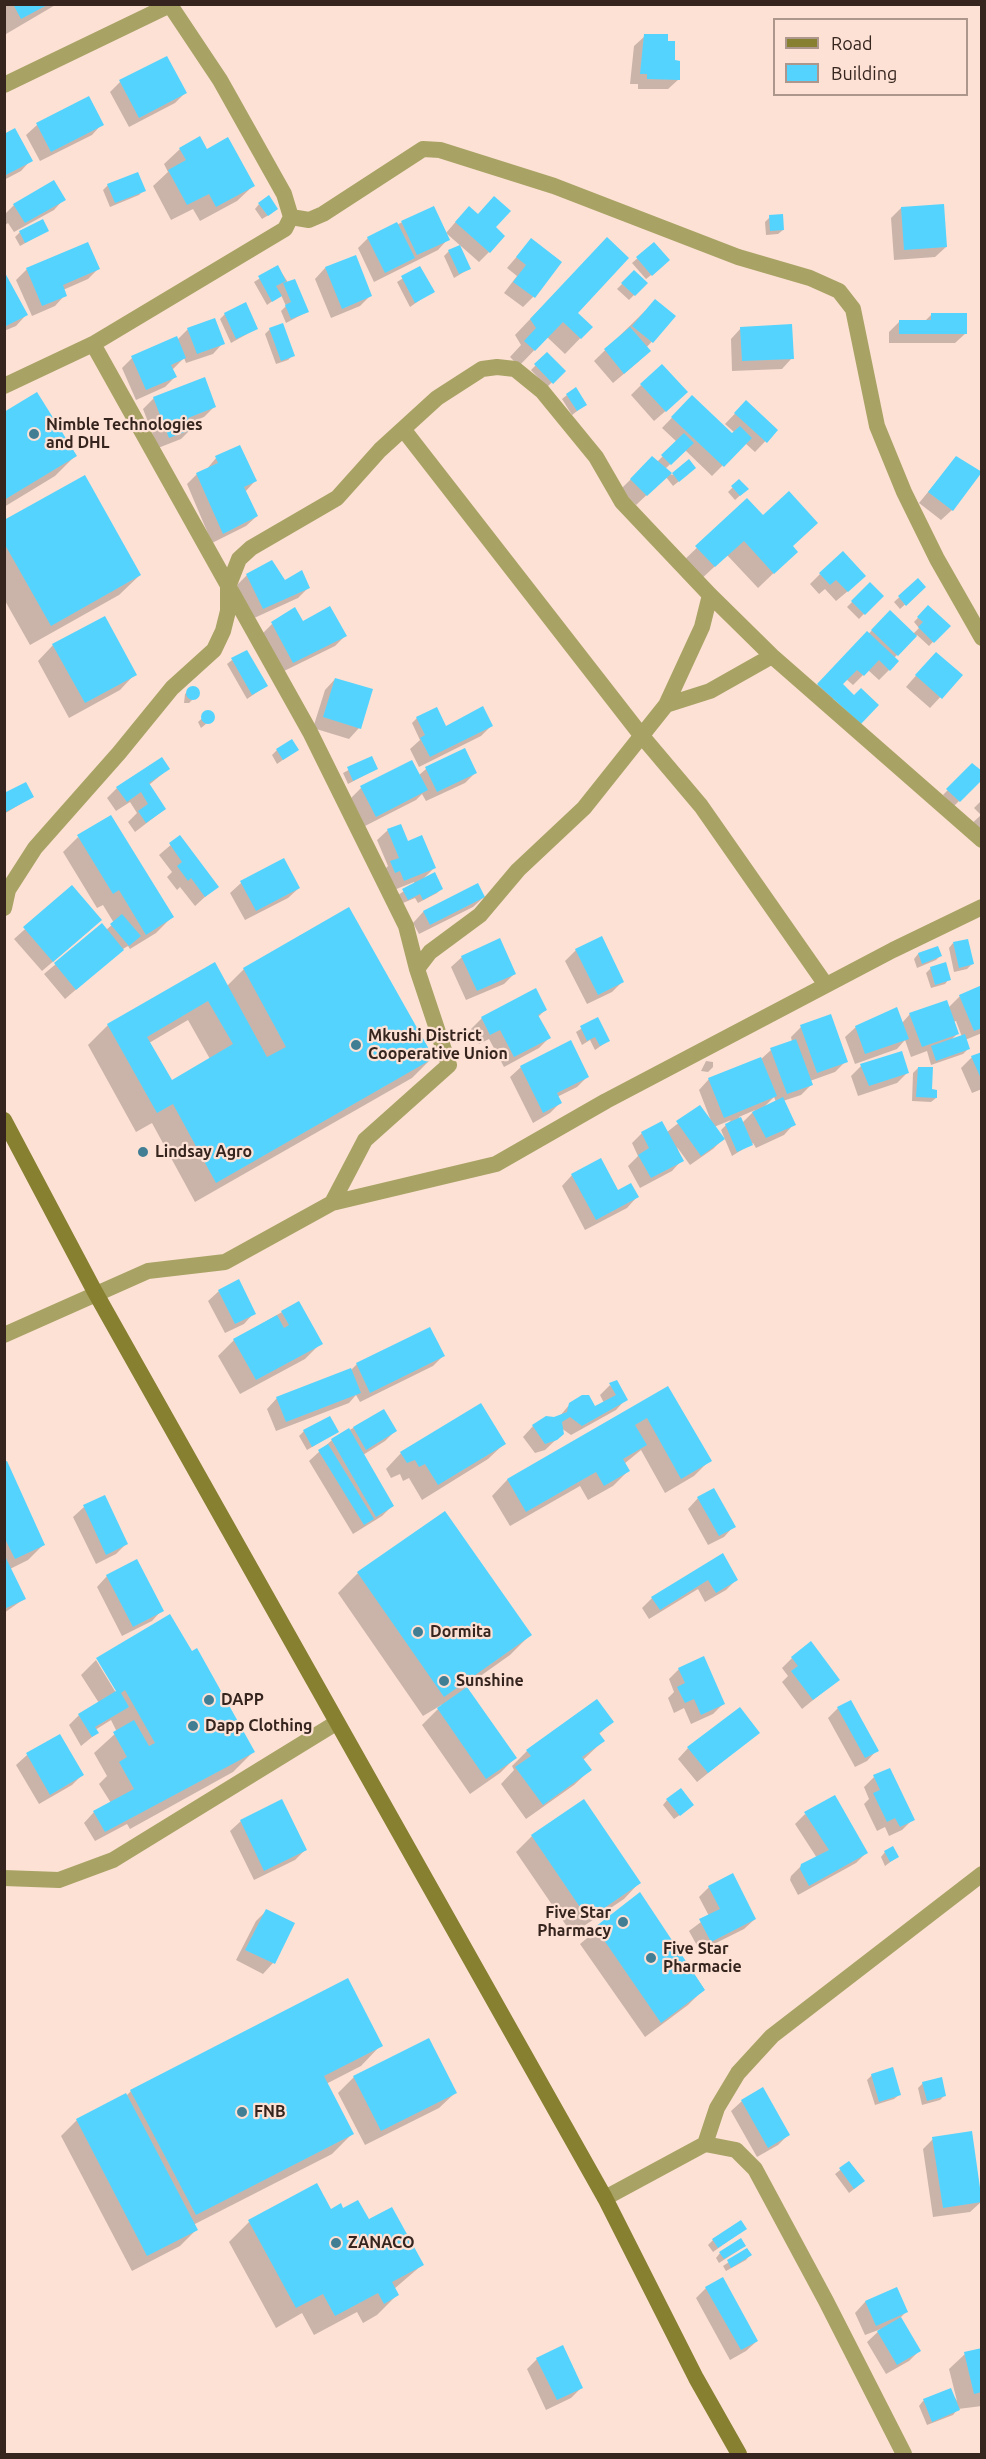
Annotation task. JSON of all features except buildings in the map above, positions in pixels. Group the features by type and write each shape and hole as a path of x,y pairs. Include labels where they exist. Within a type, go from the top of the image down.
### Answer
{"main road":[{"path":"4,1120 95,1292 604,2198 696,2378 739,2454"}],"street":[{"path":"4,85 171,5 220,80 284,194 291,218 285,229 93,344 4,386"},
{"path":"291,218 309,220 323,214 423,149 440,150 554,186 738,257 810,278 839,291 853,309 866,378 882,437 937,559 981,638"},
{"path":"93,344 310,732 380,872 406,926 417,969 449,1065 365,1140 332,1203"},
{"path":"4,908 8,890 35,848 119,753 172,688 213,650 223,631 228,611 228,587 239,559 251,548 337,498 380,450 437,398 482,369 497,367 515,369 542,391 596,457 621,502 772,656 981,840"},
{"path":"403,429 641,735 701,806 826,985"},
{"path":"417,969 430,952 480,915 518,870 584,808 666,705 702,627 710,595"},
{"path":"666,705 710,691 772,656"},
{"path":"4,1335 95,1292 148,1271 225,1262 332,1203 496,1164 606,1101 826,985 981,907"},
{"path":"4,1878 59,1880 113,1860 336,1723"},
{"path":"705,2145 717,2108 738,2073 772,2036 981,1874"},
{"path":"604,2198 705,2145 736,2150 755,2169 904,2454"}],"place":[{"name":"Nimble Technologies and DHL","path":"34,434"},
{"name":"Mkushi District Cooperative Union","path":"356,1045"},
{"name":"Lindsay Agro","path":"143,1152"},
{"name":"Dormita","path":"418,1632"},
{"name":"Sunshine","path":"444,1681"},
{"name":"DAPP","path":"209,1700"},
{"name":"Dapp Clothing","path":"193,1726"},
{"name":"Five Star Pharmacy","path":"623,1922"},
{"name":"Five Star Pharmacie","path":"651,1958"},
{"name":"FNB","path":"242,2112"},
{"name":"ZANACO","path":"336,2243"}]}
